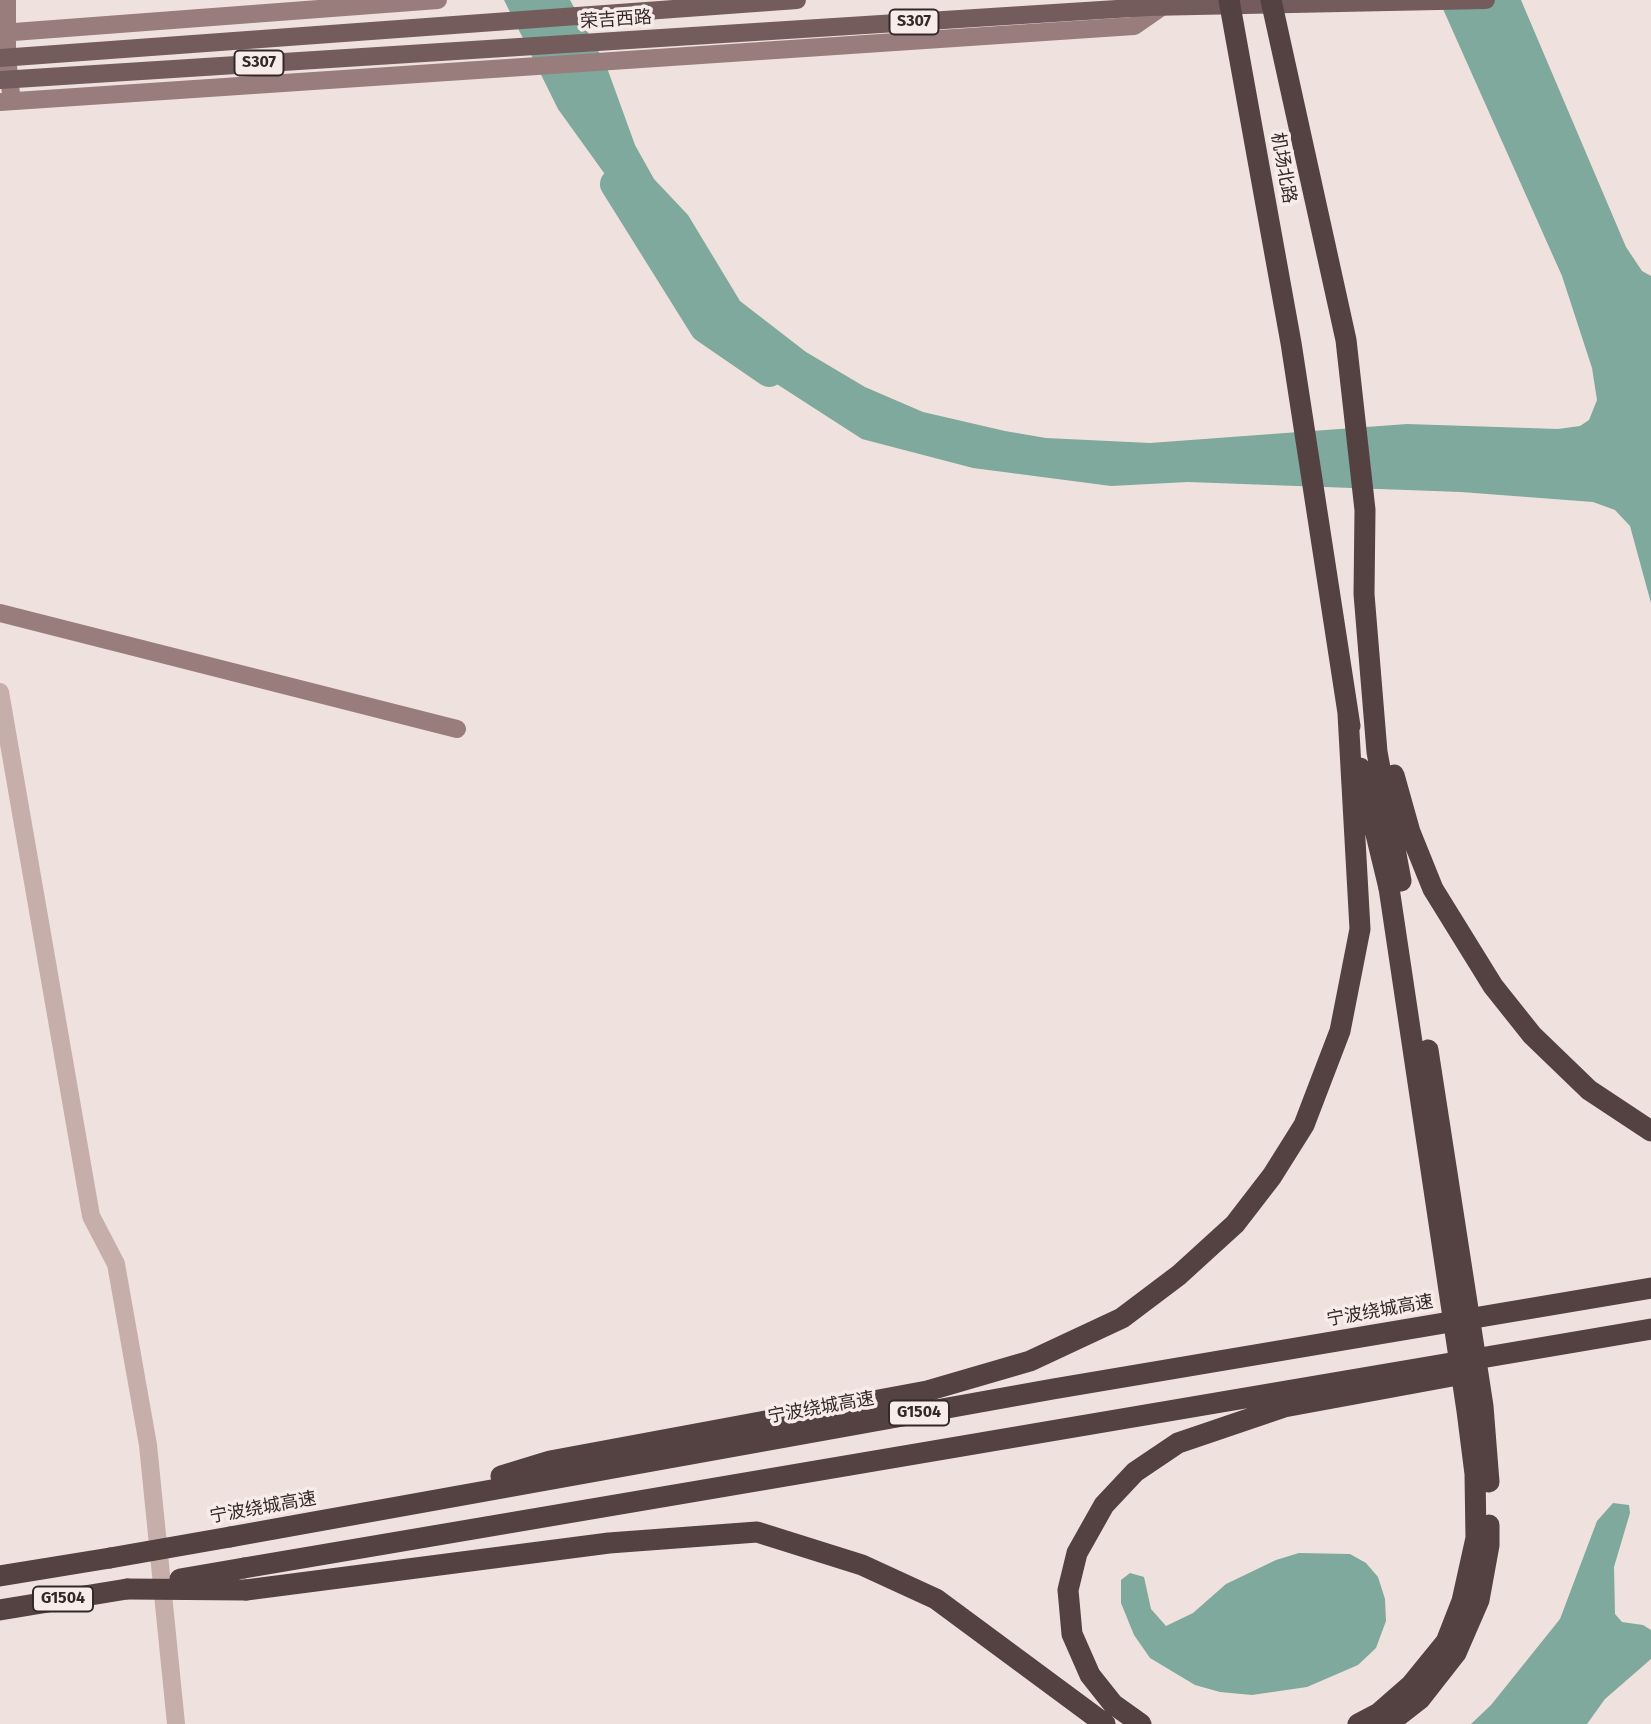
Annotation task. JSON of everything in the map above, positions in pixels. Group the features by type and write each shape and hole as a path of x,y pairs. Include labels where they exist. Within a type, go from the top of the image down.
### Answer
{"highway":[{"name":"机场北路","path":"1271,1 1346,340 1354,431 1365,510 1364,594 1376,709"},
{"name":"机场北路","path":"1230,3 1291,343 1348,714"},
{"path":"1358,1724 1379,1713 1411,1685 1446,1642 1462,1601 1476,1538 1475,1474 1377,752 1376,709"},
{"path":"1376,709 1410,832 1433,889 1493,986 1532,1035 1589,1090 1651,1131"},
{"path":"1348,714 1395,887 1483,1406 1489,1478 1489,1545 1479,1600 1456,1653 1420,1699 1388,1724"},
{"path":"411,1504 550,1461 927,1391 1030,1361 1122,1318 1179,1275 1235,1224 1272,1176 1304,1125 1340,1031 1360,929 1348,714"},
{"name":"宁波绕城高速","path":"0,1576 1053,1389 1651,1287"},
{"name":"G1504","path":"0,1610 1651,1329"},
{"path":"1141,1724 1113,1704 1090,1675 1072,1634 1068,1590 1077,1553 1104,1506 1135,1472 1178,1443 1284,1407 1444,1380 1613,1336"},
{"path":"127,1589 246,1590 609,1543 757,1532 862,1565 936,1599 1105,1724"}],"main road":[{"name":"荣吉西路","path":"3,58 797,0"},
{"name":"荣吉西路","path":"5,79 1230,3 1486,0"}],"street":[{"path":"7,0 3,32 6,102 1134,26 1160,8"},
{"path":"3,32 438,0"},
{"path":"0,613 457,729"},
{"path":"0,692 91,1216 116,1264 148,1445 176,1724"}],"water":[{"path":"504,0 570,0 606,65 635,145 654,179 688,215 740,301 806,352 865,387 923,412 1046,438 1150,443 1407,424 1558,429 1580,426 1589,420 1597,400 1592,368 1562,276 1439,0 1521,0 1626,247 1642,271 1651,276 1651,603 1630,526 1615,510 1593,502 1461,492 1188,482 1111,486 973,468 862,439 755,370 729,340 691,330 687,324 694,306 691,294 558,109"},
{"path":"1613,1503 1629,1505 1630,1513 1614,1567 1615,1614 1622,1622 1643,1625 1651,1630 1651,1659 1605,1699 1587,1724 1471,1724 1491,1705 1560,1619 1597,1521"},
{"path":"1299,1553 1350,1554 1366,1563 1378,1577 1385,1599 1386,1621 1376,1648 1358,1665 1307,1687 1252,1695 1220,1692 1195,1685 1150,1658 1134,1635 1121,1603 1121,1580 1130,1573 1144,1577 1151,1609 1166,1626 1193,1613 1226,1584 1276,1560"}],"waterway":[{"path":"615,184 705,328 769,372"}]}
